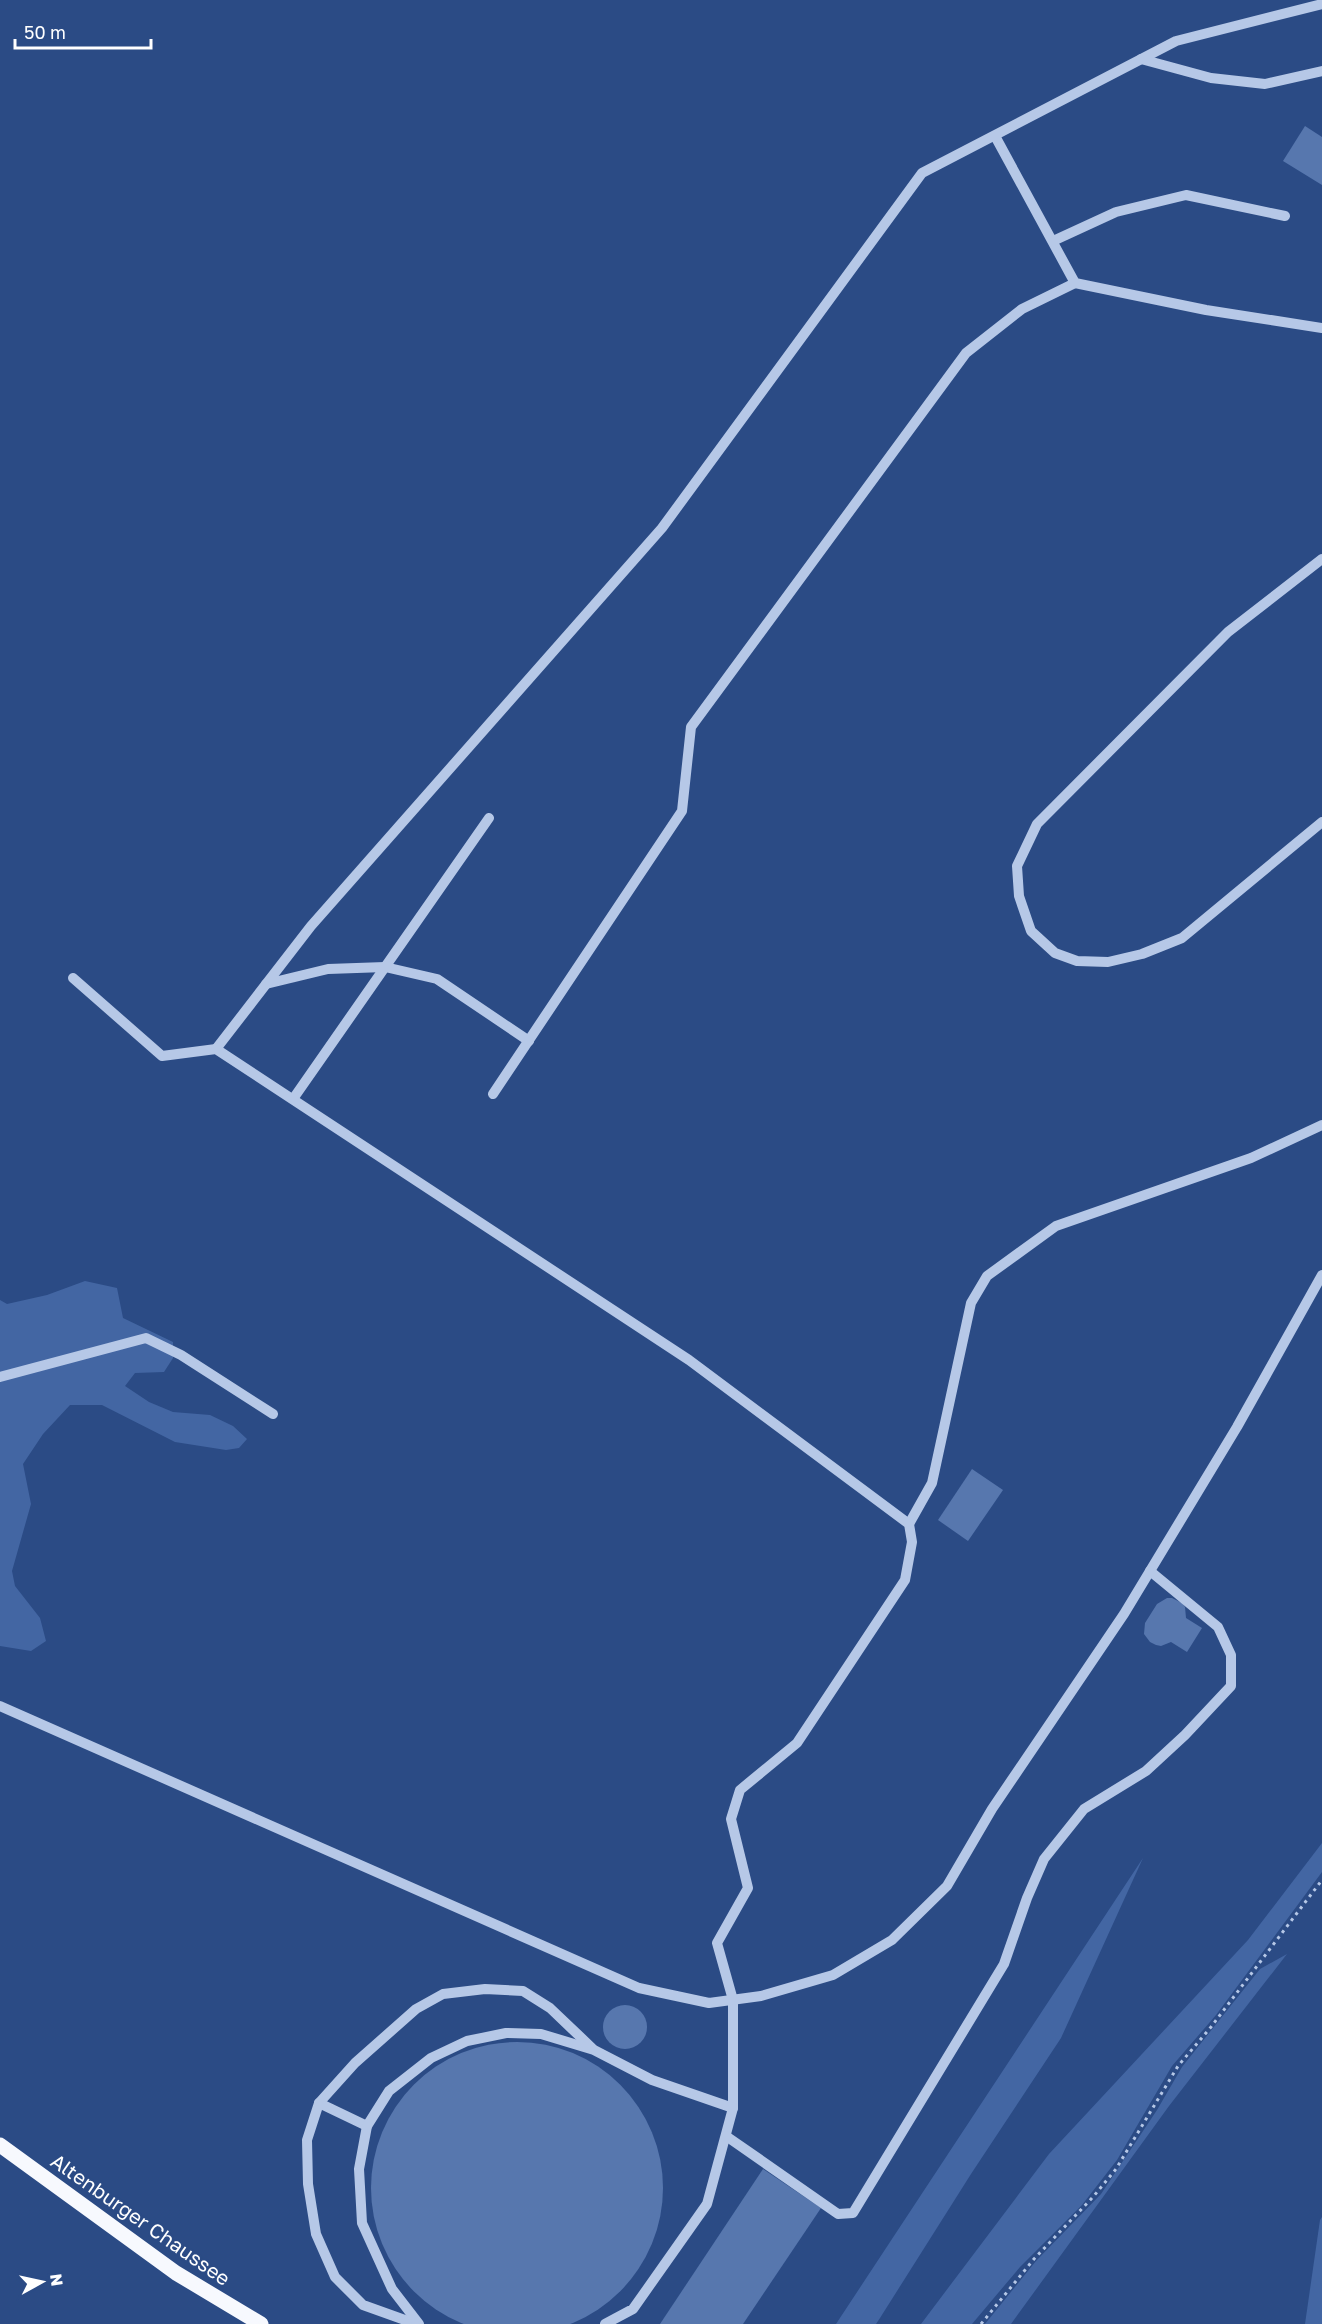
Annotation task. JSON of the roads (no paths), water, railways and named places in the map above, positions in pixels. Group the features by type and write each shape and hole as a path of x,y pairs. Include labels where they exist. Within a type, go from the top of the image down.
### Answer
{"main road":[{"name":"Altenburger Chaussee","path":"0,2145 176,2273 261,2324"}],"lane":[{"path":"216,1049 311,926 662,528 922,173 1176,41 1322,4"},
{"path":"1141,60 1211,78 1265,84 1322,71"},
{"path":"995,135 1075,283"},
{"path":"1053,241 1116,212 1186,195 1285,216"},
{"path":"493,1094 682,811 691,728 966,353 1022,309 1075,283 1206,310 1322,328"},
{"path":"1322,559 1228,632 1037,824 1017,866 1019,896 1031,931 1055,953 1077,961 1108,962 1142,954 1182,938 1322,822"},
{"path":"294,1099 489,818"},
{"path":"266,984 328,969 385,967 438,979 529,1041"},
{"path":"73,978 162,1056 216,1049 294,1099 689,1360 909,1524"},
{"path":"605,2324 633,2309 707,2204 733,2109 733,2000 717,1943 748,1888 731,1819 740,1790 797,1743 905,1580 912,1542 909,1524 932,1483 971,1303 987,1276 1056,1226 1251,1158 1322,1125"},
{"path":"0,1706 639,1988 709,2003 761,1996 833,1975 892,1940 947,1886 992,1809 1124,1614 1237,1426 1322,1275"},
{"path":"0,1377 146,1338 181,1355 273,1414"},
{"path":"726,2136 838,2214 853,2213 1004,1964 1027,1898 1044,1859 1084,1809 1146,1771 1185,1735 1231,1686 1231,1655 1218,1627 1150,1571"},
{"path":"417,2324 363,2304 334,2277 316,2234 308,2184 307,2140 319,2103 355,2063 416,2009 443,1994 485,1989 523,1991 550,2008 594,2050"},
{"path":"417,2324 392,2289 362,2223 359,2169 367,2126 389,2091 431,2058 467,2041 506,2033 541,2034 594,2050 652,2080 733,2109"},
{"path":"319,2103 367,2126"}]}
